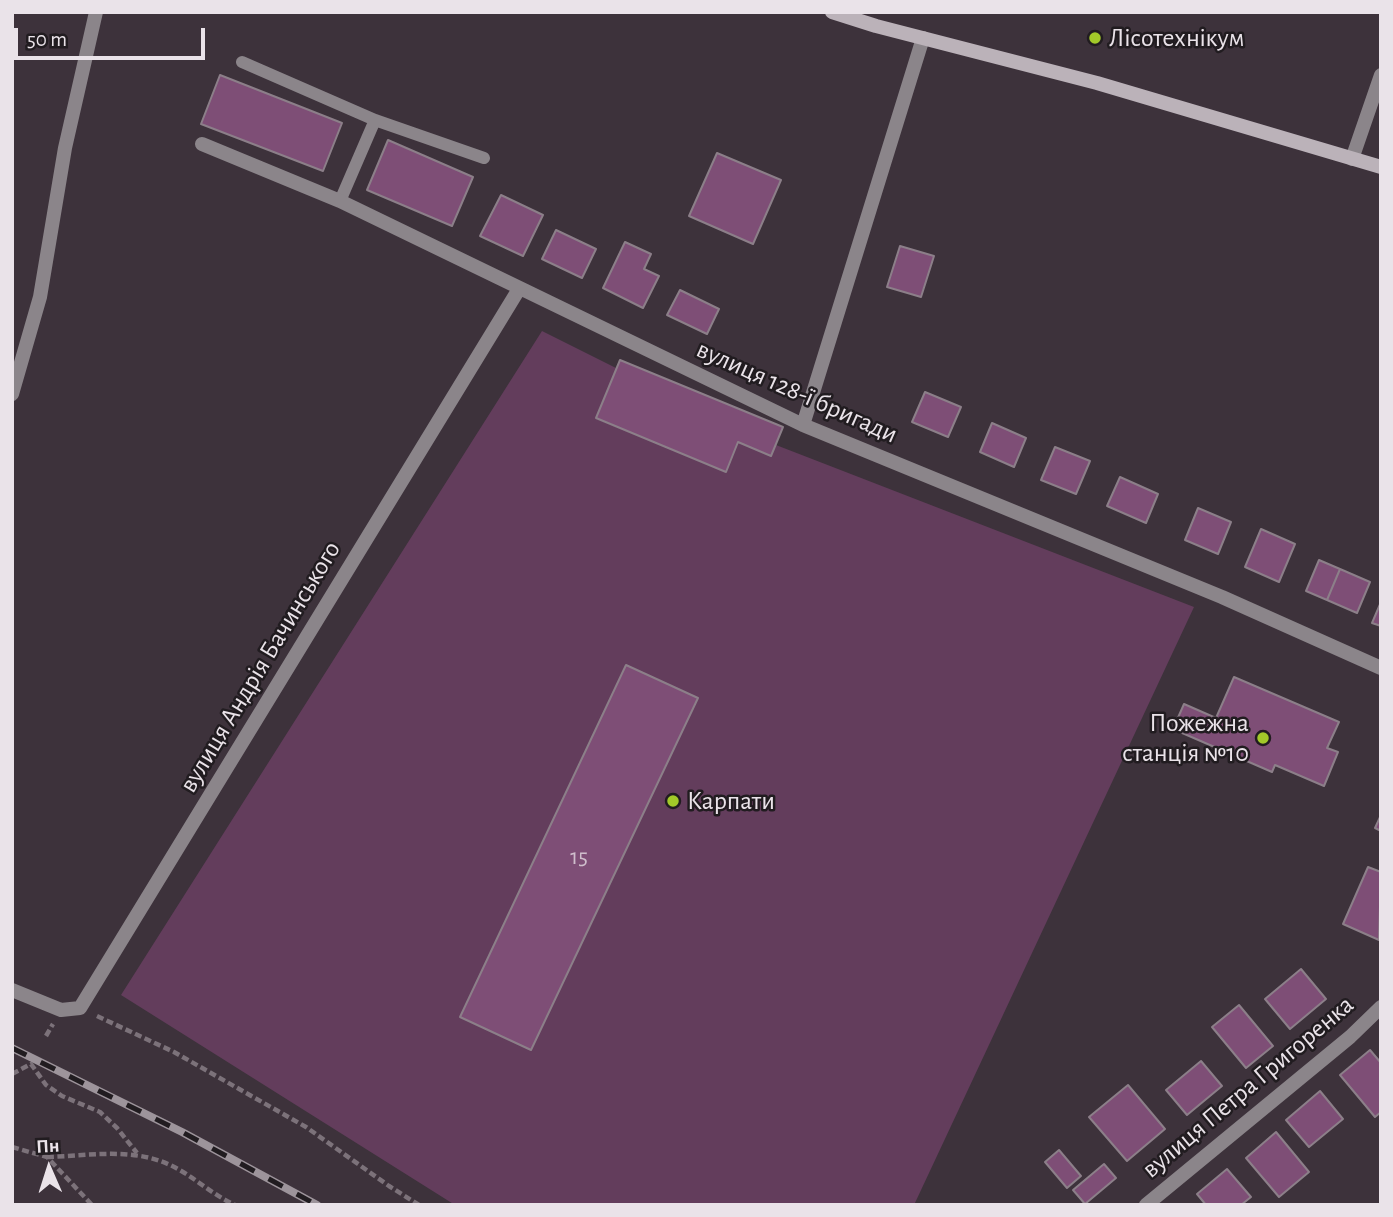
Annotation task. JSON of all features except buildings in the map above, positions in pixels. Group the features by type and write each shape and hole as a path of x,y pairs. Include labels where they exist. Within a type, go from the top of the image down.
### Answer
{"main road":[{"path":"832,12 1097,83 1381,167"}],"street":[{"path":"12,394 40,298 65,148 96,12"},
{"path":"803,425 923,38"},
{"path":"1352,159 1381,75"},
{"name":"вулиця 128-ї бригади","path":"202,144 340,201 803,425 1222,597 1381,668"},
{"name":"вулиця Андрія Бачинського","path":"80,1008 519,289"},
{"path":"12,990 61,1010 80,1008"},
{"name":"вулиця Петра Григоренка","path":"1146,1205 1350,1037 1381,1007"}],"lane":[{"path":"242,62 375,120 484,158"},
{"path":"340,201 375,120"}],"path":[{"path":"80,1008 174,1052 306,1128 419,1205"},
{"path":"12,1074 32,1065 46,1085 62,1096 100,1112 137,1153"},
{"path":"12,1147 47,1157 137,1153 171,1165 214,1195 234,1205"},
{"path":"47,1157 92,1205"}],"shaded area":[{"name":"Карпати","path":"542,331 618,369 597,419 725,471 738,442 771,456 776,445 1194,607 914,1205 455,1205 121,995"}],"railway":[{"path":"12,1048 182,1132 317,1205"}],"place":[{"name":"Лісотехнікум","path":"1095,38"},
{"name":"Пожежна станція №10","path":"1263,738"},
{"name":"Карпати","path":"673,801"}]}
